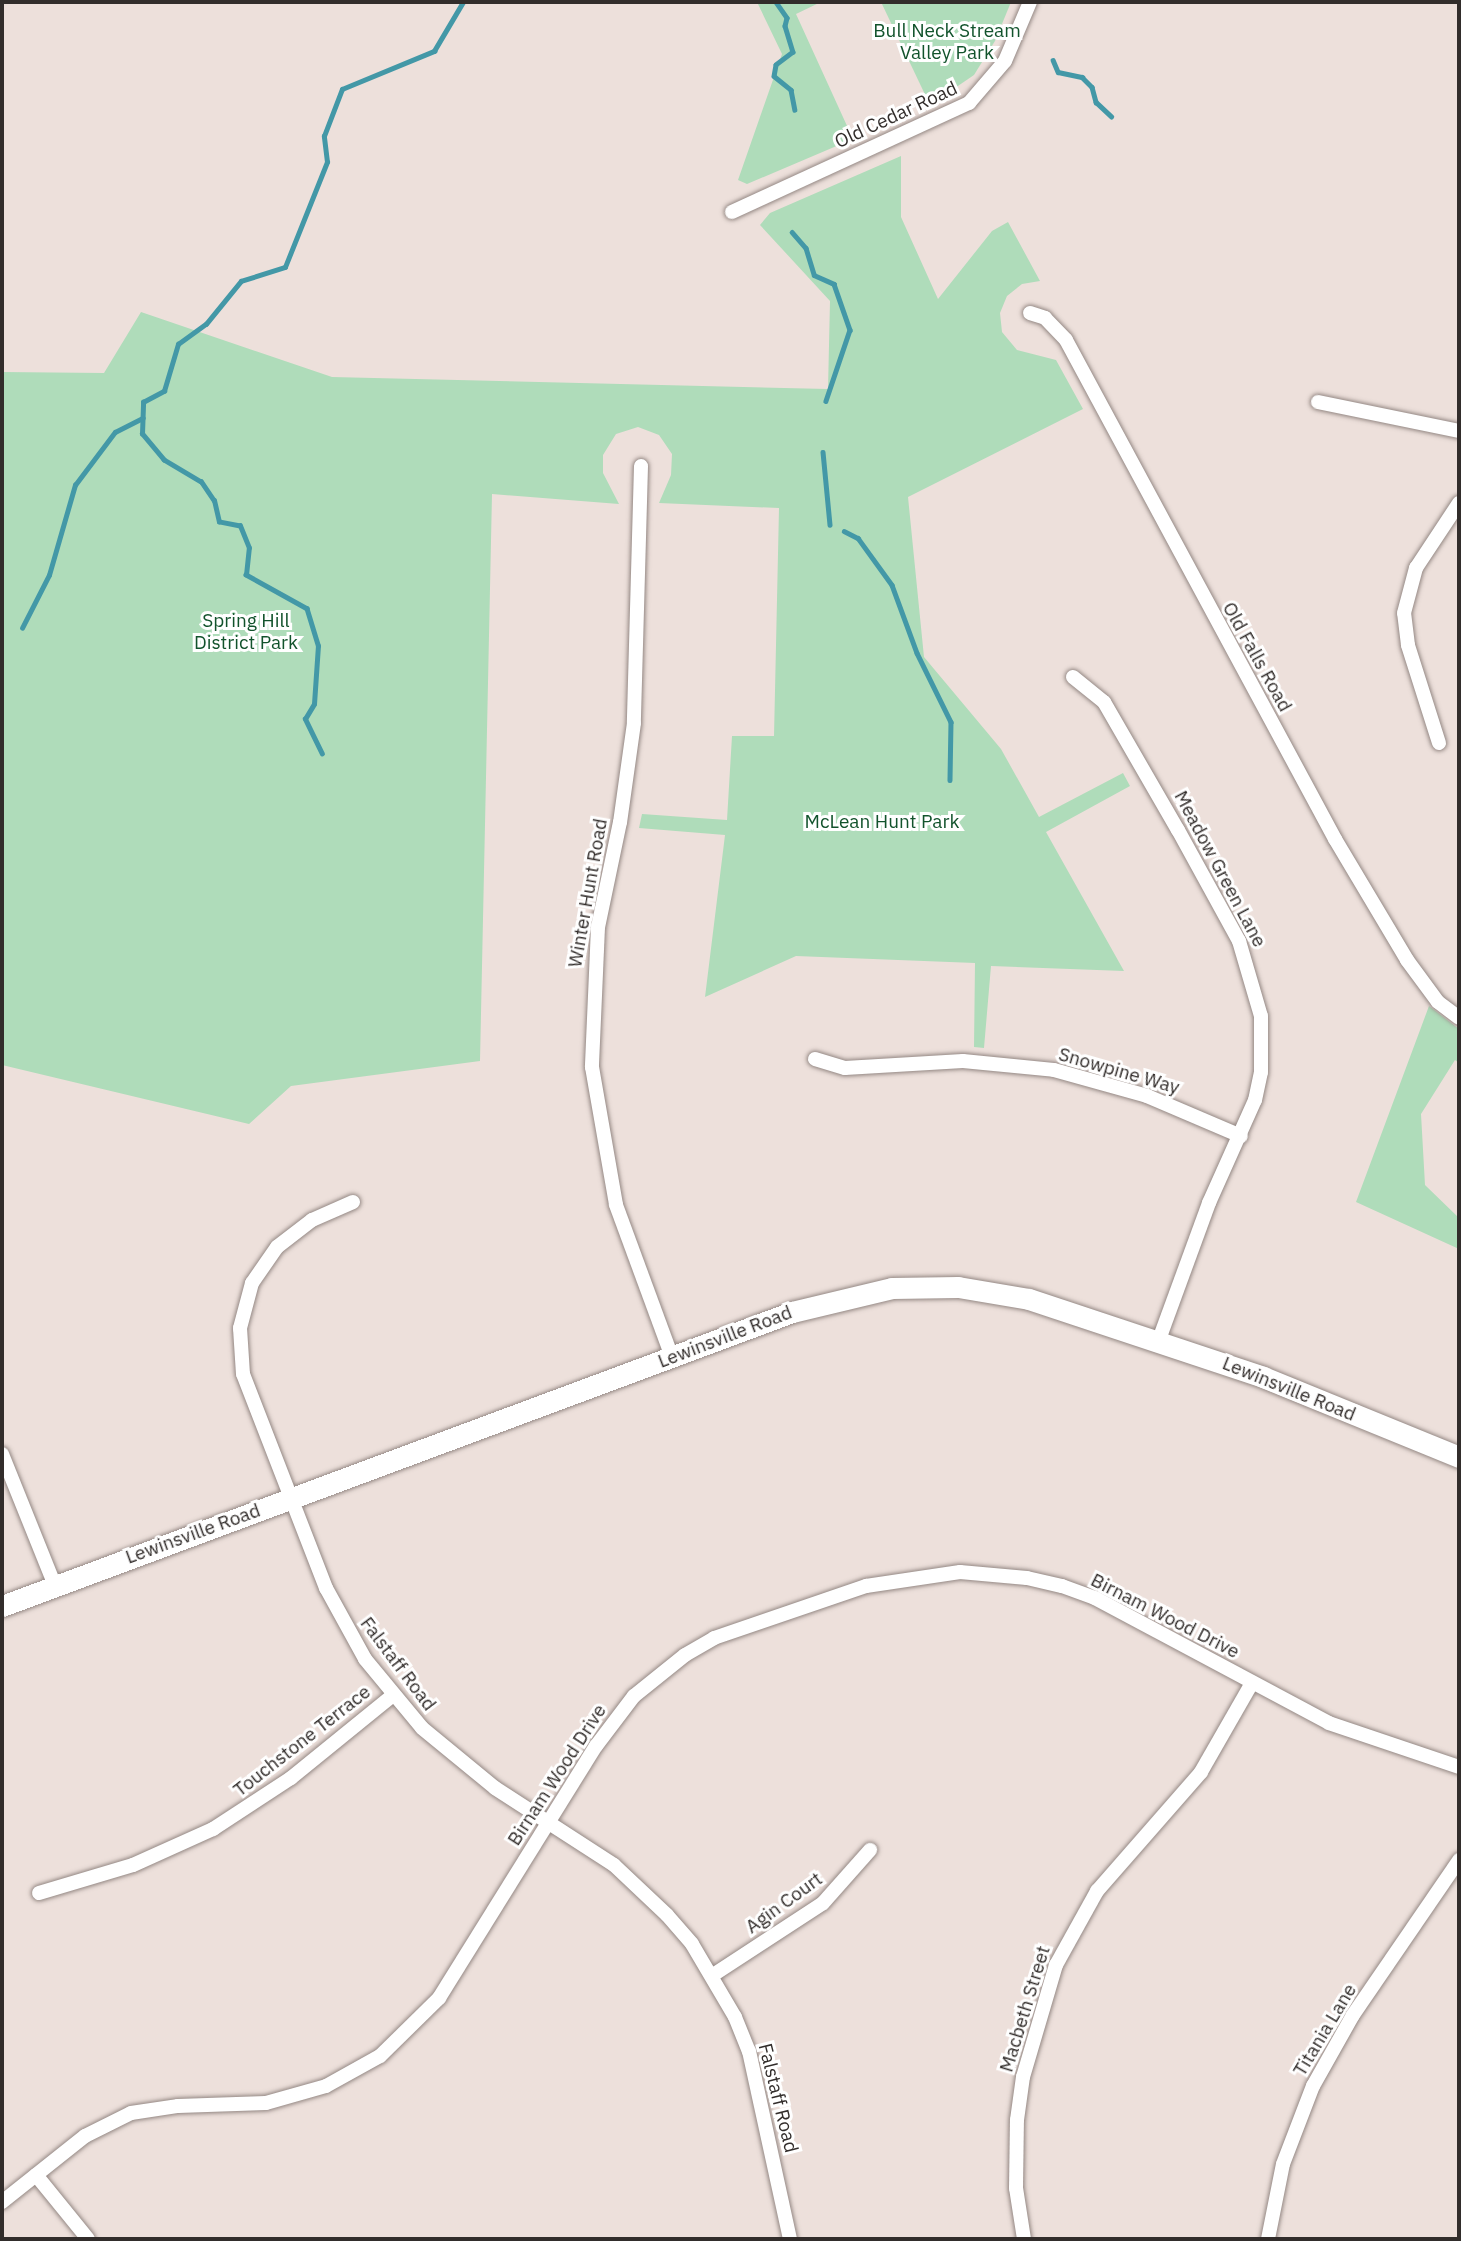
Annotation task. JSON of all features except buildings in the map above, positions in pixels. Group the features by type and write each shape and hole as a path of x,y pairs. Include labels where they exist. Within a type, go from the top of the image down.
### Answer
{"main road":[{"name":"Lewinsville Road","path":"2,1606 819,1303 856,1293 926,1286 1017,1296 1159,1340 1307,1394 1459,1457"}],"street":[{"name":"Old Cedar Road","path":"732,212 969,103 1005,61 1030,2"},
{"name":"Old Falls Road","path":"1030,313 1045,318 1066,340 1335,839 1407,960 1438,1002 1459,1018"},
{"path":"1318,402 1459,431"},
{"name":"Winter Hunt Road","path":"641,466 634,723 621,822 598,927 592,1067 617,1205 672,1357"},
{"path":"1439,743 1408,645 1404,613 1416,568 1459,503"},
{"name":"Meadow Green Lane","path":"1073,677 1104,702 1248,960 1261,1016 1263,1044 1255,1100 1205,1213 1159,1340"},
{"name":"Snowpine Way","path":"815,1059 845,1068 963,1061 1054,1070 1147,1096 1241,1136"},
{"name":"Falstaff Road","path":"353,1202 312,1220 277,1247 262,1265 244,1305 240,1339 243,1374 290,1498 345,1626 393,1696 451,1755 641,1888 667,1915 713,1975 735,2017 760,2090 790,2239"},
{"path":"2,1454 55,1586"},
{"name":"Birnam Wood Drive","path":"2,2202 85,2136 131,2113 277,2101 326,2086 380,2056 439,1997 613,1720 649,1682 685,1655 744,1626 893,1580 991,1573 1062,1586 1095,1598 1252,1683 1365,1739 1459,1767"},
{"name":"Macbeth Street","path":"1024,2239 1016,2188 1017,2120 1023,2077 1056,1965 1097,1891 1201,1772 1252,1683"},
{"name":"Touchstone Terrace","path":"40,1893 133,1865 214,1829 291,1778 393,1696"},
{"name":"Agin Court","path":"713,1975 823,1903 870,1850"},
{"name":"Titania Lane","path":"1268,2239 1283,2164 1313,2086 1353,2015 1459,1860"},
{"path":"36,2175 88,2239"}],"green space":[{"name":"Bull Neck Stream Valley Park","path":"757,2 821,2 796,14 853,139 747,184 738,180 782,54"},
{"name":"Bull Neck Stream Valley Park","path":"881,2 1011,2 995,41 974,75 930,105"},
{"name":"Spring Hill District Park","path":"901,156 901,217 938,299 992,231 1008,222 1040,281 1022,284 1007,296 1000,313 1002,332 1017,350 1056,360 1083,409 908,497 924,657 1001,749 1039,817 1123,773 1130,786 1046,832 1124,971 991,966 984,1048 974,1047 975,963 796,956 705,997 725,835 639,828 642,814 727,820 732,736 774,736 779,508 659,503 671,475 672,454 659,435 638,427 616,434 603,455 603,473 619,504 492,494 480,1061 291,1086 249,1124 2,1065 2,372 104,373 141,312 332,377 828,389 830,301 760,225 770,213"},
{"path":"1429,1006 1459,1029 1459,1063 1455,1060 1421,1114 1425,1185 1459,1218 1459,1249 1356,1202"}],"waterway":[{"path":"322,754 305,719 314,704 318,646 307,609 246,575 249,548 240,526 219,522 214,501 201,482 164,460 142,434 143,402 164,391 178,344 206,324 241,281 285,267 327,162 324,136 342,89 434,51 463,2"},
{"path":"776,2 787,18 785,26 793,52 776,65 774,76 791,90 795,110"},
{"path":"1053,60 1058,72 1082,77 1092,87 1096,102 1111,116"},
{"path":"792,232 806,248 814,275 834,284 850,330 826,401"},
{"path":"22,628 49,575 75,485 115,432 143,418"},
{"path":"823,452 830,525"},
{"path":"844,531 858,538 892,585 917,653 951,722 950,780"}],"park label":[{"name":"McLean Hunt Park","path":"882,822"}]}
